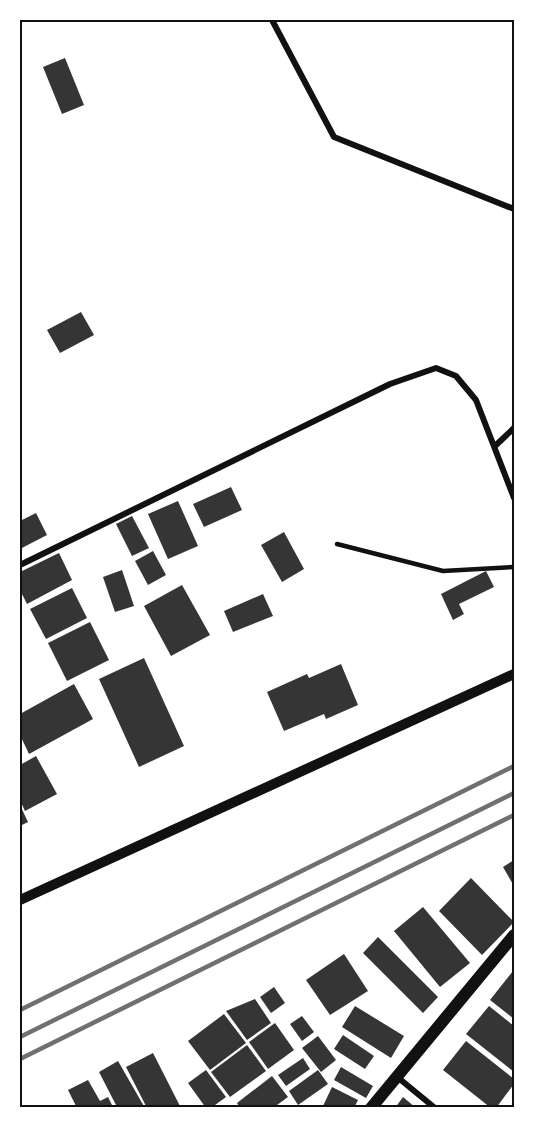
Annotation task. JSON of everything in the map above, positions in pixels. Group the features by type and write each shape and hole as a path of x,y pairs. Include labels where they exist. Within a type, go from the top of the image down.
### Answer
{"main road":[{"path":"371,1107 514,935"}],"street":[{"path":"272,20 333,137 514,208"},
{"path":"20,565 380,389 436,368 456,376 476,400 514,498"},
{"path":"495,446 514,428"},
{"path":"20,900 514,674"},
{"path":"395,1076 435,1107"}],"lane":[{"path":"337,544 443,571 514,567"}],"building":[{"path":"65,58 84,105 62,114 43,67"},
{"path":"81,312 94,335 60,353 47,330"},
{"path":"231,487 242,510 204,527 193,504"},
{"path":"178,501 198,546 168,559 148,514"},
{"path":"36,513 47,535 20,549 20,521"},
{"path":"132,516 149,548 132,556 116,524"},
{"path":"284,532 304,569 282,582 261,545"},
{"path":"153,551 166,575 148,585 135,561"},
{"path":"59,553 72,580 27,604 20,590 20,572"},
{"path":"122,570 134,606 115,612 103,577"},
{"path":"486,571 494,587 459,604 464,614 453,620 441,594"},
{"path":"182,585 210,635 171,656 144,606"},
{"path":"72,588 87,618 46,639 30,609"},
{"path":"263,594 273,616 233,632 224,611"},
{"path":"90,622 109,660 67,681 48,643"},
{"path":"144,658 184,746 139,767 99,679"},
{"path":"341,664 358,705 326,719 324,714 284,731 267,692 307,674 309,678"},
{"path":"74,684 93,719 29,754 20,735 20,714"},
{"path":"36,756 57,794 25,811 20,800 20,765"},
{"path":"20,805 28,822 20,826"},
{"path":"514,860 514,886 503,867"},
{"path":"471,878 514,922 482,955 439,911"},
{"path":"423,907 470,963 440,987 394,931"},
{"path":"378,937 438,997 423,1013 363,953"},
{"path":"344,954 368,991 330,1015 306,980"},
{"path":"514,972 514,1019 490,1000"},
{"path":"274,987 285,1003 271,1013 260,997"},
{"path":"255,999 271,1023 247,1040 226,1011"},
{"path":"355,1006 404,1036 391,1058 342,1027"},
{"path":"489,1006 514,1026 514,1072 466,1034"},
{"path":"224,1014 246,1043 210,1070 188,1041"},
{"path":"302,1016 314,1032 302,1041 290,1024"},
{"path":"275,1023 294,1050 268,1069 249,1042"},
{"path":"343,1035 374,1056 365,1069 334,1049"},
{"path":"318,1036 336,1060 321,1072 302,1048"},
{"path":"466,1041 514,1079 514,1084 496,1108 491,1108 443,1070"},
{"path":"247,1045 266,1071 230,1097 211,1072"},
{"path":"153,1053 181,1108 147,1108 126,1067"},
{"path":"303,1058 310,1069 286,1086 278,1075"},
{"path":"118,1061 145,1108 77,1108 68,1090 88,1080 100,1101 108,1097 113,1107 116,1105 99,1072"},
{"path":"341,1067 373,1086 366,1098 334,1080"},
{"path":"206,1070 226,1097 211,1108 206,1108 188,1083"},
{"path":"318,1070 328,1084 298,1105 289,1091"},
{"path":"272,1076 288,1097 273,1108 240,1108 237,1103"},
{"path":"332,1087 358,1100 354,1108 322,1108"},
{"path":"403,1097 416,1108 395,1108"}],"railway":[{"path":"20,1010 514,766"},
{"path":"20,1037 514,793"},
{"path":"20,1059 514,815"}]}
